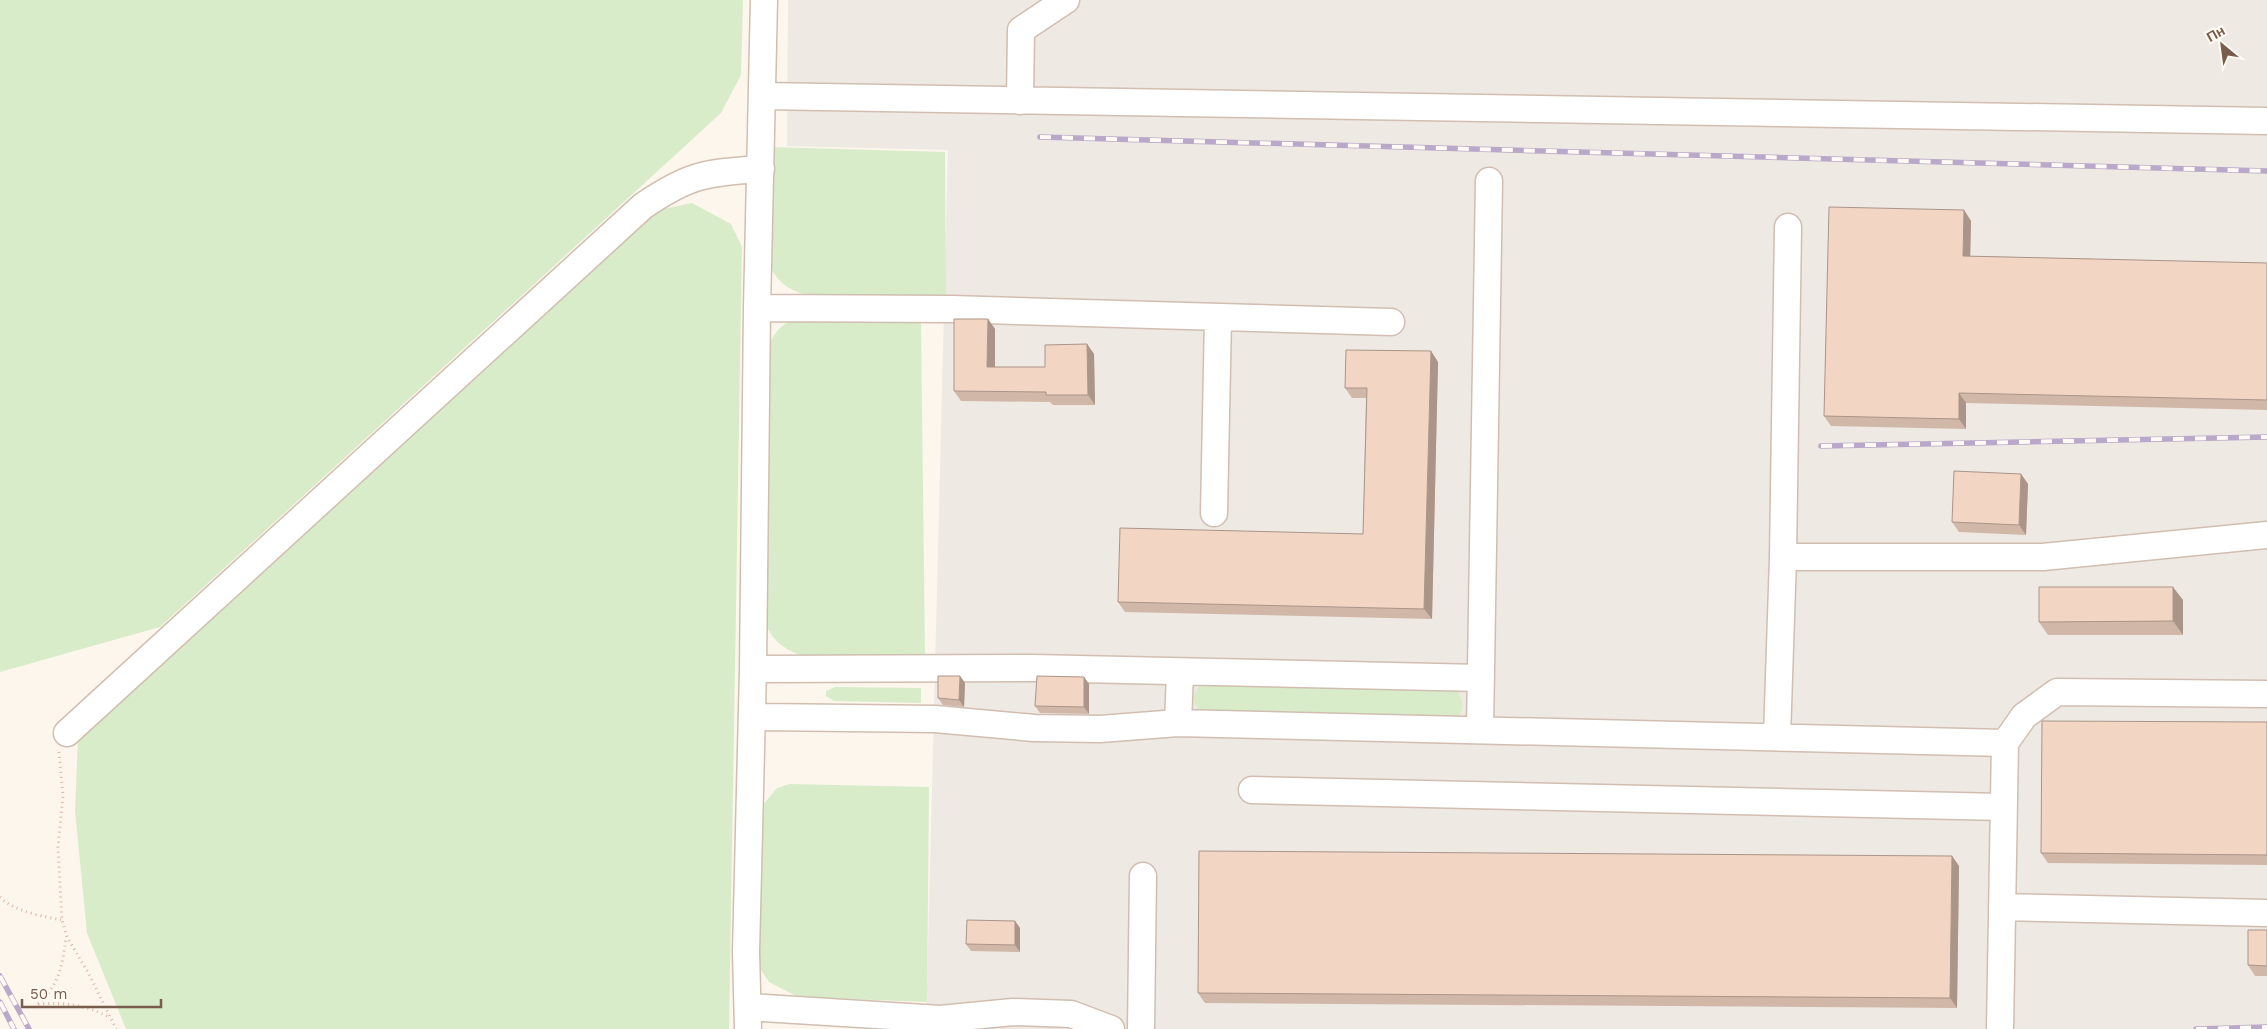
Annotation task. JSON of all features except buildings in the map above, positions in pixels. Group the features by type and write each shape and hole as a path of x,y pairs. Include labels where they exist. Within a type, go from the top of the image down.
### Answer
{"street":[{"path":"764,0 757,308 753,669 746,952 748,1018 940,1018 1012,1012 1071,1014 1111,1029"},
{"path":"1020,101 1021,30 1066,0"},
{"path":"762,96 2267,121"},
{"path":"67,733 643,206 688,179 708,173 760,169"},
{"path":"1480,730 1489,181"},
{"path":"1777,736 1783,557 1788,227"},
{"path":"757,308 951,309 1391,322"},
{"path":"1214,513 1218,318"},
{"path":"1783,557 2043,557 2267,535"},
{"path":"753,669 1033,668 1180,673 1481,678"},
{"path":"1178,723 1180,673"},
{"path":"2000,1029 2005,743 2024,716 2057,692 2267,694"},
{"path":"752,717 935,718 1034,728 1100,729 1178,723 2005,743"},
{"path":"1252,790 2003,807"},
{"path":"1141,1029 1143,876"},
{"path":"2002,907 2267,913"}],"path":[{"path":"67,733 59,752 63,796 58,847 62,920 66,937 90,976 116,1029"},
{"path":"0,897 5,902 37,914 62,920"},
{"path":"66,937 62,969 50,993 38,1004 71,1003 90,1007 110,1018"}],"shaded area":[{"path":"788,0 2267,0 2267,1029 926,1029 948,150 787,146"}],"green space":[{"path":"0,0 743,0 741,75 721,113 160,627 0,672"},
{"path":"771,147 945,152 946,299 803,294 792,290 777,278 771,269"},
{"path":"692,203 731,224 742,247 729,1029 126,1029 87,933 75,811 78,738 654,211"},
{"path":"805,317 921,322 925,657 803,656 782,646 777,641 769,630 763,616 767,352 776,332 780,328 791,321"},
{"path":"1204,683 1455,688 1462,701 1462,709 1454,720 1203,714 1196,706 1194,698 1197,690"},
{"path":"835,687 921,688 921,703 834,701 826,696 826,691"},
{"path":"790,784 929,787 927,1002 798,997 769,982 761,970 757,954 762,806 777,788"}],"railway":[{"path":"1040,137 2267,171"},
{"path":"1821,446 2267,437"},
{"path":"0,976 29,1029"},
{"path":"0,1002 14,1029"},
{"path":"2196,1029 2267,1027"}]}
